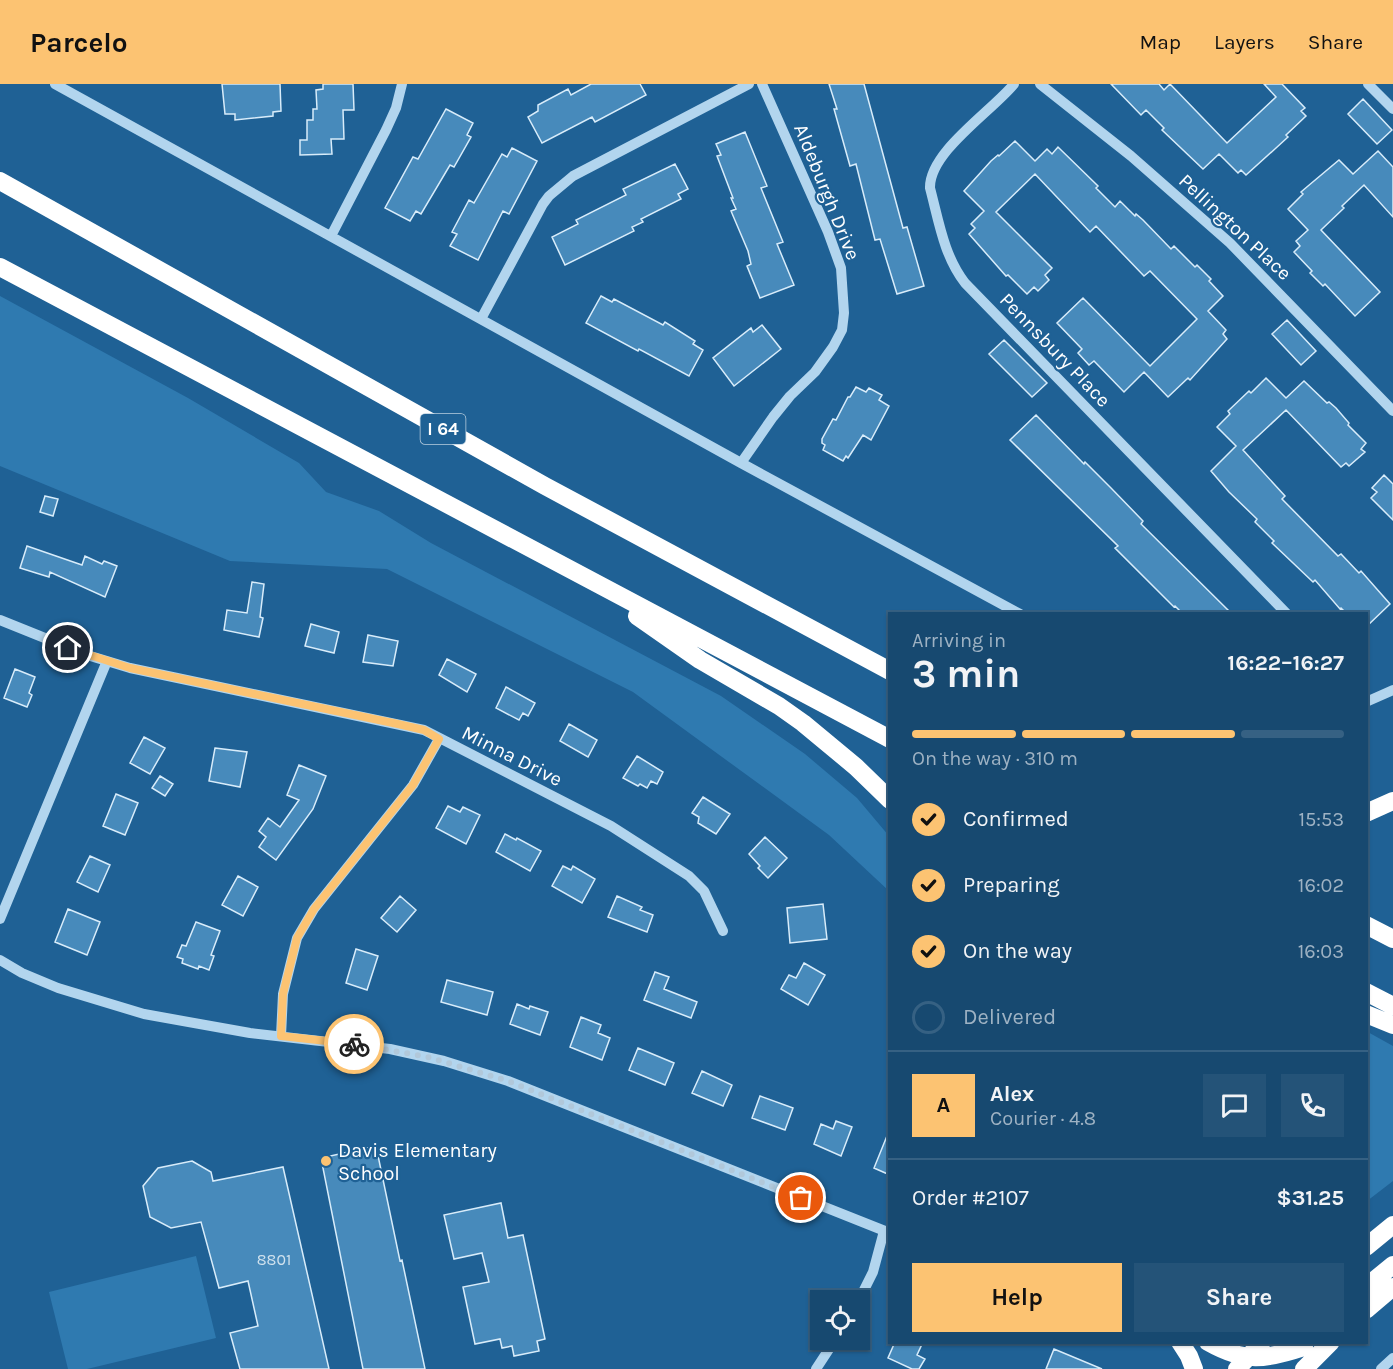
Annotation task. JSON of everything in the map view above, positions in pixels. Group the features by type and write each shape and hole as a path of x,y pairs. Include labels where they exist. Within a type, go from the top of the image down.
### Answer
{"highway":[{"name":"I 64","path":"0,181 545,486 888,671"},
{"path":"0,267 888,738"},
{"path":"566,568 700,660 787,711 835,749 888,798"},
{"path":"1368,812 1393,801"},
{"path":"1368,926 1393,939"},
{"path":"1368,993 1393,1006"},
{"path":"1368,1015 1393,1025"},
{"path":"1368,1230 1393,1215"},
{"path":"1368,1244 1393,1225"},
{"path":"1368,1285 1393,1265"},
{"path":"1368,1308 1393,1287"},
{"path":"1181,1344 1194,1369"},
{"path":"1211,1344 1242,1363 1271,1357 1306,1345"},
{"path":"1242,1363 1260,1344"},
{"path":"1304,1369 1329,1344"},
{"path":"1281,1369 1306,1345"}],"street":[{"path":"55,84 741,463 1016,612"},
{"path":"331,236 387,130 402,84"},
{"path":"481,319 549,196 573,176 749,84"},
{"name":"Aldeburgh Drive","path":"741,463 772,417 790,396 816,372 842,330 844,313 841,268 828,232 762,84"},
{"name":"Pennsbury Place","path":"1014,84 940,159 930,178 930,188 947,254 957,272 973,292 1285,612"},
{"name":"Pellington Place","path":"1040,84 1131,156 1230,243 1393,411"},
{"path":"1368,84 1393,109"},
{"name":"Minna Drive","path":"0,620 107,661 141,670 424,730 611,826 689,876 704,891 723,931"},
{"path":"0,919 107,661"},
{"path":"1368,701 1393,690"},
{"path":"281,1036 283,994 297,938 314,909 413,785 439,739"},
{"path":"0,960 22,973 112,1005 183,1023 400,1051 444,1061 508,1081 887,1232 864,1290"},
{"path":"816,1369 828,1350"},
{"path":"1381,1369 1393,1358"}],"shaded area":[{"path":"0,296 188,398 299,463 326,492 379,511 431,543 721,696 805,754 857,798 888,835 888,890 829,835 633,692 387,569 230,561 0,466"},
{"path":"1368,1032 1393,1046 1393,1181 1368,1200"},
{"path":"196,1256 216,1338 87,1369 68,1369 49,1292"}],"building":[{"path":"222,84 280,84 281,111 273,112 273,116 235,120 235,114 225,114"},
{"path":"323,84 353,84 354,110 343,110 344,139 331,139 332,154 300,155 300,140 307,140 307,120 313,120 313,109 317,109 316,90 323,89"},
{"path":"591,84 640,84 646,95 595,122 592,117 542,143 528,117 538,111 538,105 568,89 571,95"},
{"path":"829,84 864,84 903,228 907,227 924,286 897,294 880,239 875,240 856,164 850,166"},
{"path":"1111,84 1159,84 1164,90 1170,84 1227,143 1276,97 1264,84 1282,84 1305,108 1301,111 1306,116 1286,135 1288,137 1246,175 1241,170 1238,173 1219,154 1203,169 1162,130 1164,128 1146,110 1141,115"},
{"path":"1363,99 1392,130 1377,144 1348,114"},
{"path":"446,109 473,123 467,135 471,137 454,167 450,165 421,214 416,211 410,221 385,208 413,157 418,159"},
{"path":"745,132 767,186 761,188 783,242 777,244 794,285 760,298 747,266 751,264 748,251 731,211 736,209 717,156 721,155 716,144"},
{"path":"1015,141 1035,161 1047,149 1052,154 1058,147 1098,186 1096,188 1115,207 1120,201 1135,216 1136,214 1171,249 1174,246 1195,267 1197,265 1223,296 1208,311 1226,330 1223,334 1227,339 1190,380 1188,378 1168,397 1144,372 1124,392 1094,361 1089,365 1078,353 1082,349 1057,323 1083,298 1150,366 1197,319 1150,271 1144,276 1096,226 1090,232 1035,174 996,212 1052,268 1045,275 1049,280 1038,291 1034,287 1027,294 1008,275 1006,276 969,234 975,228 971,224 984,211 964,191 991,161"},
{"path":"512,148 537,161 509,214 503,211 478,260 450,246 457,234 452,232 469,200 474,203 502,154 507,157"},
{"path":"1378,151 1393,167 1393,217 1364,185 1321,230 1380,292 1355,316 1325,284 1323,286 1310,273 1312,271 1294,252 1300,246 1296,241 1308,230 1288,209 1303,194 1301,192 1339,160 1353,174"},
{"path":"675,164 688,189 678,194 681,199 641,219 643,222 632,227 634,231 565,265 552,237 578,224 576,220 626,195 623,189"},
{"path":"601,296 612,302 614,299 663,325 665,322 695,341 693,344 703,350 689,376 586,323"},
{"path":"1287,320 1316,351 1301,365 1272,334"},
{"path":"762,325 781,349 734,386 713,358 751,328 753,332"},
{"path":"1004,340 1047,383 1032,397 989,354"},
{"path":"1266,378 1286,398 1304,381 1327,403 1329,402 1336,408 1349,423 1348,425 1366,443 1361,449 1365,452 1349,466 1346,463 1341,467 1286,410 1243,450 1285,496 1282,499 1338,556 1341,554 1359,573 1361,571 1390,604 1368,625 1368,612 1345,612 1340,609 1315,580 1313,582 1272,543 1274,541 1255,522 1257,519 1211,471 1236,446 1217,427 1230,414 1228,411 1249,391 1251,393"},
{"path":"856,387 866,392 869,388 882,395 879,400 889,406 871,440 863,435 848,458 846,456 843,461 823,450 825,445 822,439"},
{"path":"1036,415 1111,488 1143,521 1141,524 1230,612 1181,612 1174,607 1115,548 1118,546 1010,440"},
{"path":"1384,475 1393,484 1393,520 1371,498 1377,492 1372,488"},
{"path":"45,496 58,499 53,516 40,512"},
{"path":"27,546 82,565 85,556 102,564 104,561 117,566 105,597 50,572 49,577 20,568"},
{"path":"252,582 264,584 260,617 263,618 259,637 224,630 227,610 247,613"},
{"path":"311,624 339,632 334,653 305,646"},
{"path":"368,635 398,641 393,666 363,662"},
{"path":"447,659 476,674 467,692 439,675"},
{"path":"15,669 35,677 27,707 4,698"},
{"path":"506,687 535,703 528,716 523,713 519,720 496,708"},
{"path":"569,724 597,740 588,757 560,741"},
{"path":"144,737 165,748 150,774 130,763"},
{"path":"215,748 247,752 240,787 209,781"},
{"path":"637,756 663,772 657,784 651,781 647,788 623,778"},
{"path":"299,765 326,776 313,809 276,860 259,847 266,837 259,831 268,818 280,827 299,800 287,795"},
{"path":"160,776 173,784 165,796 152,788"},
{"path":"116,794 138,803 125,835 103,826"},
{"path":"703,797 730,814 716,834 698,823 699,817 692,813"},
{"path":"448,806 460,812 463,807 480,815 466,844 436,828"},
{"path":"505,834 541,851 530,871 496,852"},
{"path":"765,837 787,858 768,878 749,854"},
{"path":"90,856 110,865 98,892 77,882"},
{"path":"563,866 571,870 573,866 595,879 582,903 552,886"},
{"path":"238,876 258,887 243,916 222,905"},
{"path":"400,896 416,910 397,932 381,918"},
{"path":"617,896 642,907 640,910 653,915 647,932 608,917"},
{"path":"823,904 827,939 790,943 787,908"},
{"path":"68,909 100,922 87,955 55,942"},
{"path":"196,922 220,931 211,955 214,956 209,970 182,963 183,959 177,957 182,945 186,946"},
{"path":"356,949 378,956 367,990 346,983"},
{"path":"804,963 825,975 808,1005 781,989 789,975 796,978"},
{"path":"655,972 669,977 664,989 697,1002 691,1018 644,1000"},
{"path":"447,980 493,992 487,1015 441,1002"},
{"path":"517,1004 529,1009 530,1006 548,1012 540,1035 510,1024"},
{"path":"581,1017 601,1025 598,1033 610,1038 602,1060 570,1047"},
{"path":"638,1048 674,1063 665,1085 629,1070"},
{"path":"702,1071 732,1085 723,1106 692,1093"},
{"path":"760,1096 793,1108 785,1130 752,1118"},
{"path":"836,1121 852,1127 841,1156 814,1144 821,1124 833,1129"},
{"path":"888,1133 888,1174 874,1168"},
{"path":"376,1146 425,1369 363,1369 321,1158"},
{"path":"192,1161 211,1172 213,1181 283,1167 329,1369 240,1369 230,1333 258,1326 248,1281 219,1288 201,1222 171,1228 150,1217 143,1186 158,1168"},
{"path":"501,1203 508,1238 523,1235 545,1339 537,1341 539,1351 514,1356 512,1346 502,1348 500,1339 475,1344 463,1287 489,1282 482,1253 454,1259 444,1215"},
{"path":"894,1344 922,1344 917,1355 925,1359 919,1369 912,1369 888,1358"},
{"path":"1054,1349 1102,1369 1046,1369"}],"way so far":[{"path":"354,1044 428,1057 508,1081 801,1198"}],"place":[{"name":"Davis Elementary School","path":"326,1161"}],"route":[{"path":"68,648 130,668 424,730 439,739 413,785 314,909 297,938 291,956 283,994 281,1036 354,1044"}]}
